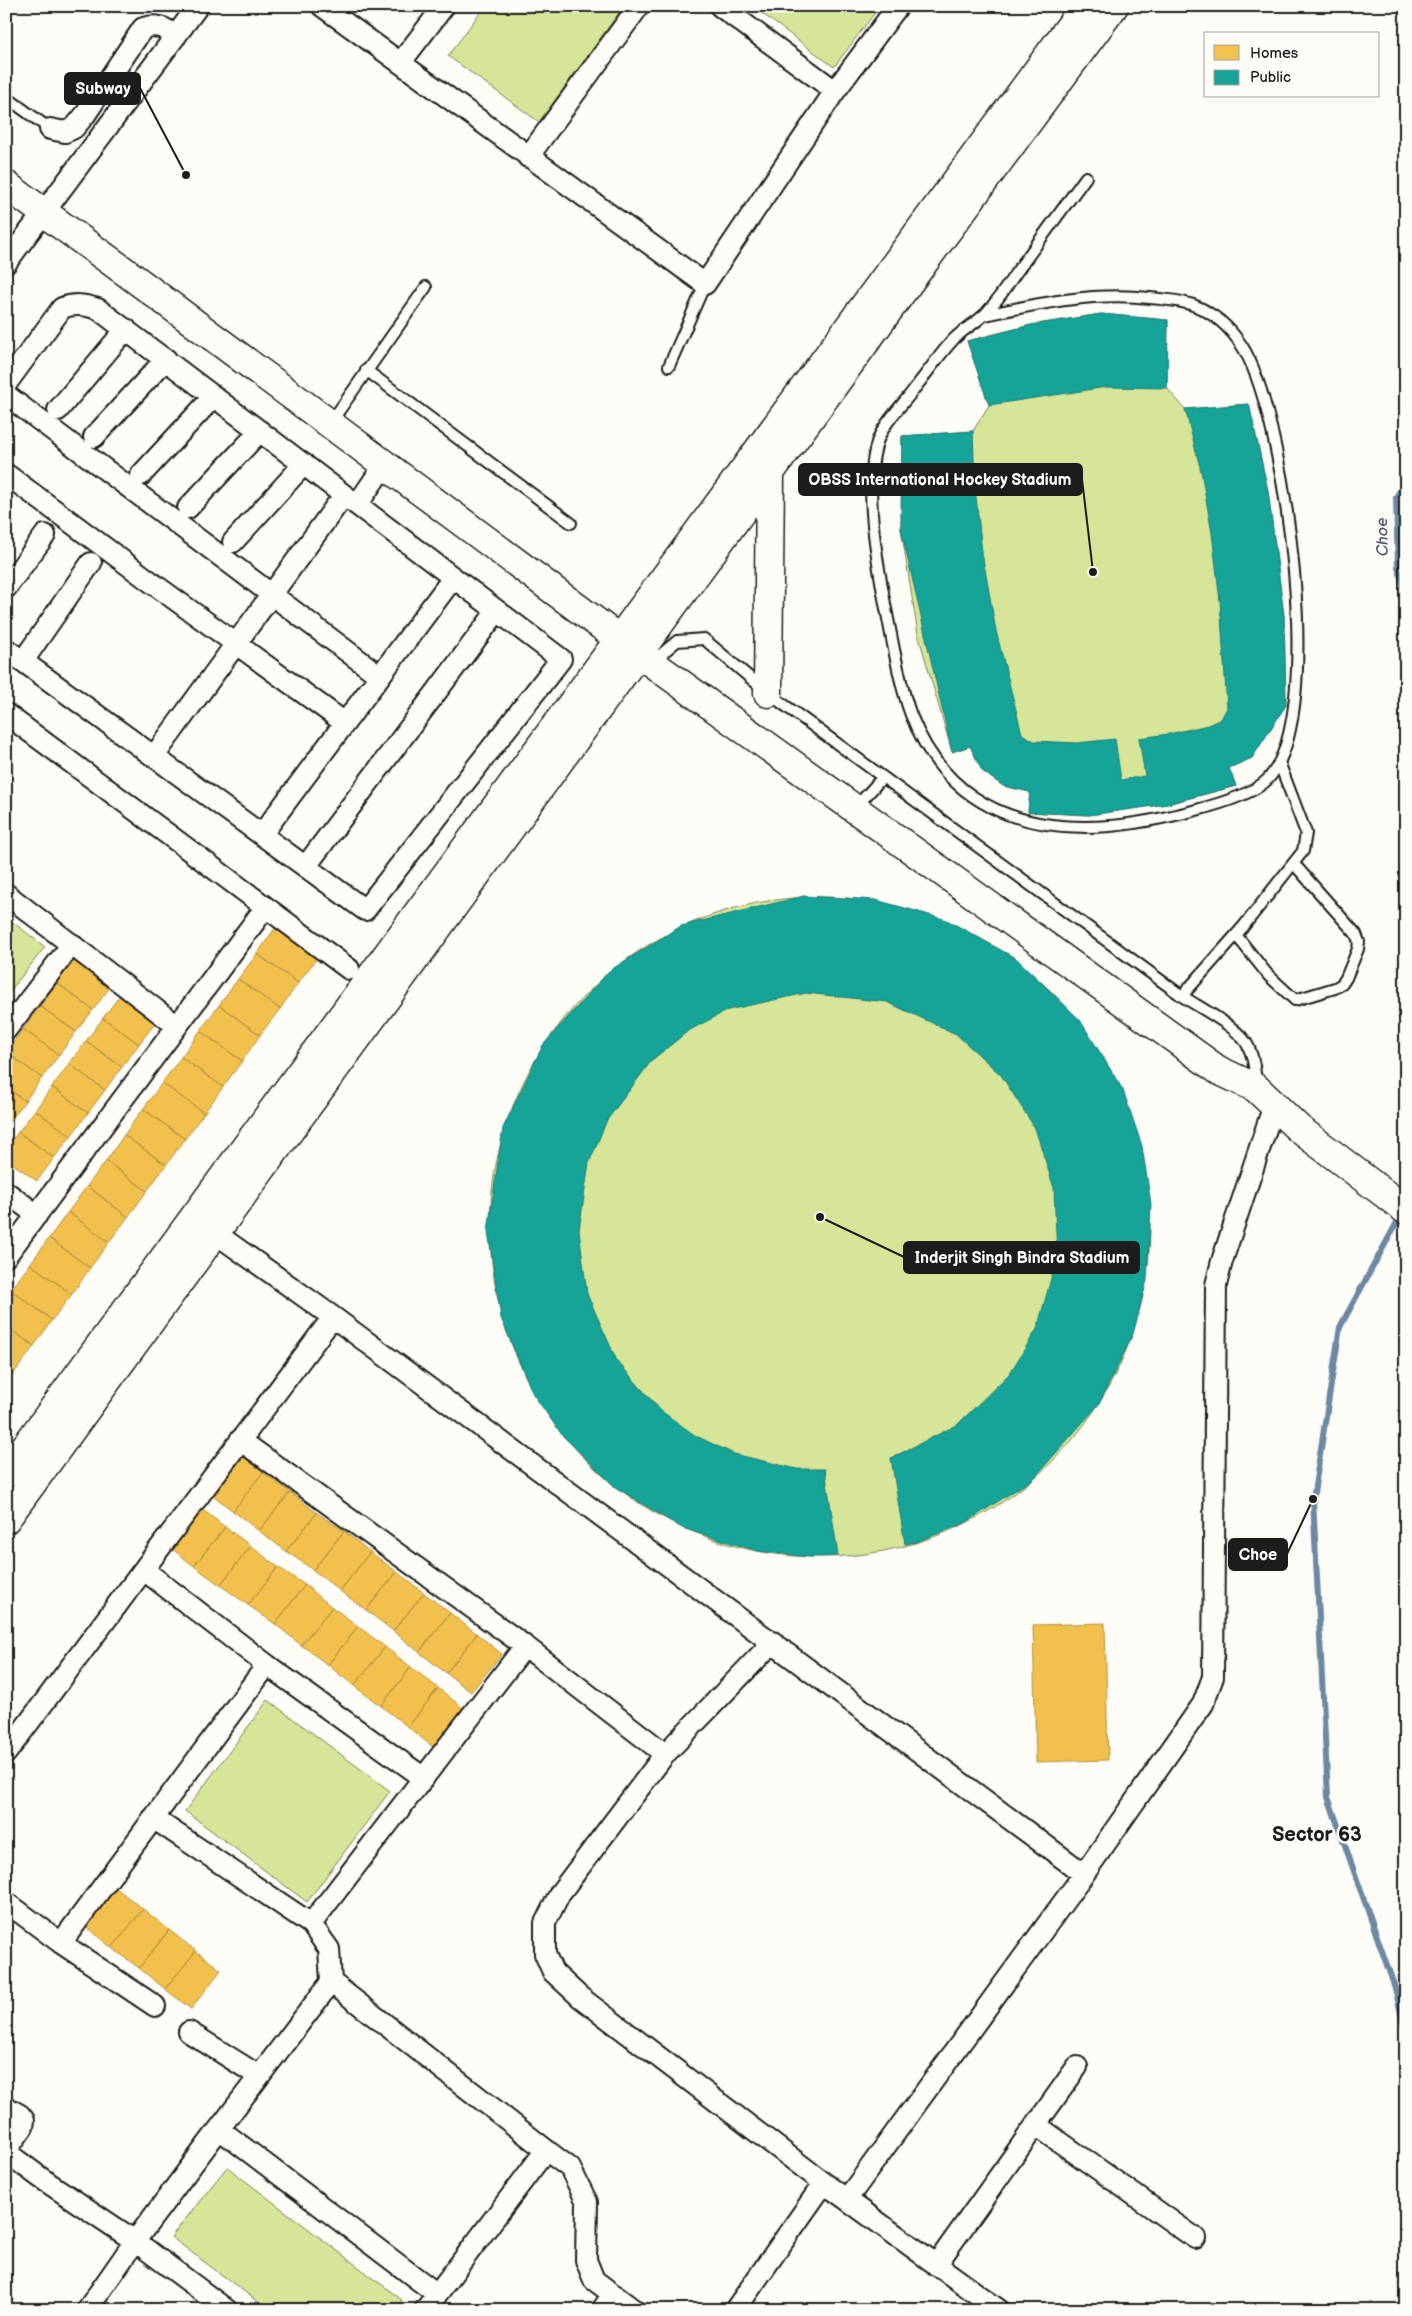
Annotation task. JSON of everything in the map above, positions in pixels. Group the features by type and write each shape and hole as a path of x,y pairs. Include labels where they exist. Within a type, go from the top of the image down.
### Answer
{"main road":[{"path":"6,1473 637,652 1086,6"},
{"path":"6,1519 637,652 1114,6"},
{"path":"6,186 853,810 1218,1070 1265,1097 1298,1128 1406,1210"},
{"path":"768,693 770,473"}],"street":[{"path":"6,263 198,6"},
{"path":"322,6 705,284 836,91 898,6"},
{"path":"401,62 444,6"},
{"path":"528,157 639,6"},
{"path":"720,6 836,91"},
{"path":"50,129 65,132 74,128 85,115 143,28 151,26 164,27 176,36"},
{"path":"6,384 62,308 71,305 98,309 561,659 365,910 6,649"},
{"path":"58,410 126,329"},
{"path":"94,437 166,360"},
{"path":"6,395 380,676"},
{"path":"141,475 214,396"},
{"path":"188,508 260,431"},
{"path":"233,542 304,464"},
{"path":"155,756 272,595 350,500 385,464"},
{"path":"6,474 345,723"},
{"path":"6,588 46,534"},
{"path":"23,661 91,562"},
{"path":"262,834 453,578"},
{"path":"306,866 497,611"},
{"path":"6,714 349,969"},
{"path":"6,894 177,1026"},
{"path":"6,1256 265,908"},
{"path":"6,1030 72,944"},
{"path":"847,2199 1084,1874 1203,1704 1213,1677 1216,1285 1265,1097"},
{"path":"6,1192 37,1215"},
{"path":"215,1233 333,1317 1084,1874"},
{"path":"6,1753 333,1317"},
{"path":"240,1440 525,1646 665,1754"},
{"path":"144,1570 266,1665 424,1778"},
{"path":"773,1642 665,1754 560,1893 544,1923 545,1954 553,1972 580,1997 824,2183 994,2308"},
{"path":"311,1924 525,1646"},
{"path":"61,1943 266,1665"},
{"path":"87,2310 135,2241 331,1982 329,1949 311,1924 153,1818"},
{"path":"6,1902 61,1943 155,2006"},
{"path":"331,1982 570,2168 587,2202 586,2260 594,2280 608,2302 634,2310"},
{"path":"190,2032 259,2076"},
{"path":"936,2265 1077,2067"},
{"path":"6,2106 24,2120 24,2127 6,2152 135,2241 227,2310"},
{"path":"1036,2124 1195,2238"},
{"path":"219,2130 431,2302 546,2150"},
{"path":"735,2310 824,2183"}],"lane":[{"path":"6,97 50,129"},
{"path":"985,315 1058,299 1118,295 1179,300 1209,312 1237,338 1249,357 1263,392 1272,426 1291,533 1296,604 1296,694 1288,745 1267,780 1245,795 1181,813 1132,824 1084,828 1042,825 999,813 953,782 927,748 910,714 878,563 872,489 876,444 891,419 956,336 985,315 1086,177"},
{"path":"669,366 705,284"},
{"path":"330,423 426,287"},
{"path":"366,370 571,524"},
{"path":"637,652 677,641 704,639 768,693 1182,996 1238,1033 1248,1044 1265,1097"},
{"path":"1182,996 1236,935 1303,851 1306,833 1279,762"},
{"path":"853,810 883,777"},
{"path":"1236,935 1268,975 1295,1000 1335,988 1346,978 1358,949 1359,942 1356,934 1294,864"}],"green space":[{"path":"485,6 624,6 539,122 448,56"},
{"path":"752,6 880,6 834,67"},
{"path":"1101,314 1168,320 1167,388 1185,409 1249,404 1268,491 1284,616 1286,705 1252,758 1229,768 1236,786 1167,804 1089,815 1028,812 1030,792 1007,786 992,779 981,766 970,746 952,752 918,634 901,529 902,436 973,431 989,405 967,341 1031,325"},
{"path":"820,897 884,904 916,912 946,923 975,936 1003,953 1029,972 1053,994 1075,1018 1094,1044 1111,1072 1124,1101 1135,1131 1143,1163 1150,1227 1143,1291 1135,1323 1124,1353 1111,1382 1094,1410 1075,1436 1053,1460 1029,1482 1003,1501 975,1518 946,1531 916,1542 884,1550 820,1557 756,1550 724,1542 694,1531 665,1518 637,1501 611,1482 587,1460 565,1436 546,1410 529,1382 516,1353 505,1323 497,1291 490,1227 497,1163 505,1131 516,1101 529,1072 546,1044 565,1018 587,994 611,972 637,953 665,936 694,923 724,912 756,904"},
{"path":"6,917 45,947 6,996"},
{"path":"268,1700 390,1791 307,1902 185,1811"},
{"path":"227,2167 402,2300 395,2310 269,2310 171,2237"}],"building: Homes":[{"path":"276,927 317,958 298,983 257,954"},
{"path":"257,954 298,983 280,1009 238,979"},
{"path":"74,960 110,987 93,1010 57,983"},
{"path":"238,979 280,1009 260,1035 219,1005"},
{"path":"57,983 93,1010 76,1032 40,1006"},
{"path":"120,995 156,1022 139,1044 103,1018"},
{"path":"219,1005 260,1035 242,1061 200,1031"},
{"path":"40,1006 76,1032 59,1055 23,1029"},
{"path":"103,1018 139,1044 122,1067 86,1041"},
{"path":"23,1029 59,1055 42,1078 6,1052"},
{"path":"200,1031 242,1061 223,1087 181,1057"},
{"path":"86,1041 122,1067 105,1090 69,1064"},
{"path":"6,1052 42,1078 25,1101 6,1087"},
{"path":"181,1057 223,1087 204,1113 162,1083"},
{"path":"69,1064 105,1090 88,1113 52,1087"},
{"path":"162,1083 204,1113 185,1139 143,1109"},
{"path":"6,1087 25,1101 8,1124 6,1122"},
{"path":"52,1087 88,1113 71,1136 35,1110"},
{"path":"143,1109 185,1139 166,1165 124,1135"},
{"path":"35,1110 71,1136 54,1158 18,1132"},
{"path":"18,1132 54,1158 37,1181 6,1159 6,1149"},
{"path":"124,1135 166,1165 147,1191 106,1161"},
{"path":"106,1161 147,1191 128,1217 87,1186"},
{"path":"87,1186 128,1217 109,1242 68,1212"},
{"path":"68,1212 109,1242 90,1268 49,1238"},
{"path":"49,1238 90,1268 72,1294 30,1264"},
{"path":"30,1264 72,1294 52,1320 11,1290"},
{"path":"11,1290 52,1320 34,1346 6,1326 6,1296"},
{"path":"6,1326 34,1346 15,1372 6,1366"},
{"path":"6,1366 15,1372 6,1384"},
{"path":"236,1451 263,1472 233,1511 206,1490"},
{"path":"263,1472 290,1492 259,1531 233,1511"},
{"path":"290,1492 317,1513 286,1551 259,1531"},
{"path":"198,1506 225,1527 194,1566 167,1545"},
{"path":"317,1513 344,1531 313,1570 286,1551"},
{"path":"225,1527 251,1546 220,1585 194,1566"},
{"path":"344,1531 370,1552 340,1591 313,1570"},
{"path":"251,1546 278,1567 248,1605 220,1585"},
{"path":"370,1552 397,1572 366,1610 340,1591"},
{"path":"278,1567 305,1585 275,1624 248,1605"},
{"path":"397,1572 424,1593 393,1631 366,1610"},
{"path":"305,1585 332,1607 301,1645 275,1624"},
{"path":"424,1593 450,1613 419,1652 393,1631"},
{"path":"332,1607 358,1626 328,1665 301,1645"},
{"path":"450,1613 477,1634 446,1673 419,1652"},
{"path":"1105,1623 1108,1760 1036,1762 1033,1625"},
{"path":"358,1626 385,1647 354,1686 328,1665"},
{"path":"477,1634 502,1654 471,1692 446,1673"},
{"path":"385,1647 411,1667 381,1706 354,1686"},
{"path":"411,1667 438,1688 408,1727 381,1706"},
{"path":"438,1688 463,1708 433,1747 408,1727"},
{"path":"116,1888 143,1909 112,1948 86,1927"},
{"path":"143,1909 169,1930 139,1968 112,1948"},
{"path":"169,1930 196,1951 165,1989 139,1968"},
{"path":"196,1951 221,1970 191,2009 165,1989"}],"building: Public":[{"path":"1101,314 1168,320 1167,388 1107,387 989,405 967,341 1031,325"},
{"path":"1249,404 1268,491 1284,616 1286,705 1252,758 1229,768 1236,786 1167,804 1089,815 1028,812 1030,792 1003,786 982,771 970,746 952,752 901,529 902,436 973,431 975,487 982,553 996,631 1022,734 1034,741 1077,743 1115,739 1121,780 1145,776 1139,738 1169,734 1208,725 1221,719 1227,708 1220,601 1212,533 1201,471 1185,409"},
{"path":"804,896 876,900 947,920 1017,959 1080,1020 1123,1090 1142,1146 1151,1204 1147,1280 1133,1334 1099,1404 1034,1478 965,1523 916,1542 905,1544 891,1458 957,1425 1010,1373 1037,1329 1057,1257 1054,1188 1035,1128 1001,1075 956,1034 887,1002 806,993 728,1010 688,1031 652,1060 607,1120 589,1163 579,1230 587,1294 617,1361 661,1411 696,1436 734,1454 797,1469 825,1469 838,1556 811,1557 758,1551 682,1528 615,1487 562,1435 533,1394 501,1318 488,1231 503,1128 543,1045 609,971 681,926"}],"waterway":[{"name":"Choe","path":"1406,481 1396,497 1398,567 1406,594"},
{"name":"Choe","path":"1401,1215 1340,1327 1313,1499 1328,1797 1395,1988 1406,2034"}],"place":[{"name":"Subway","path":"186,175"},
{"name":"OBSS International Hockey Stadium","path":"1093,572"},
{"name":"Inderjit Singh Bindra Stadium","path":"820,1217"},
{"name":"Choe","path":"1313,1499"}],"district":[{"name":"Sector 63","path":"1317,1835"}]}
